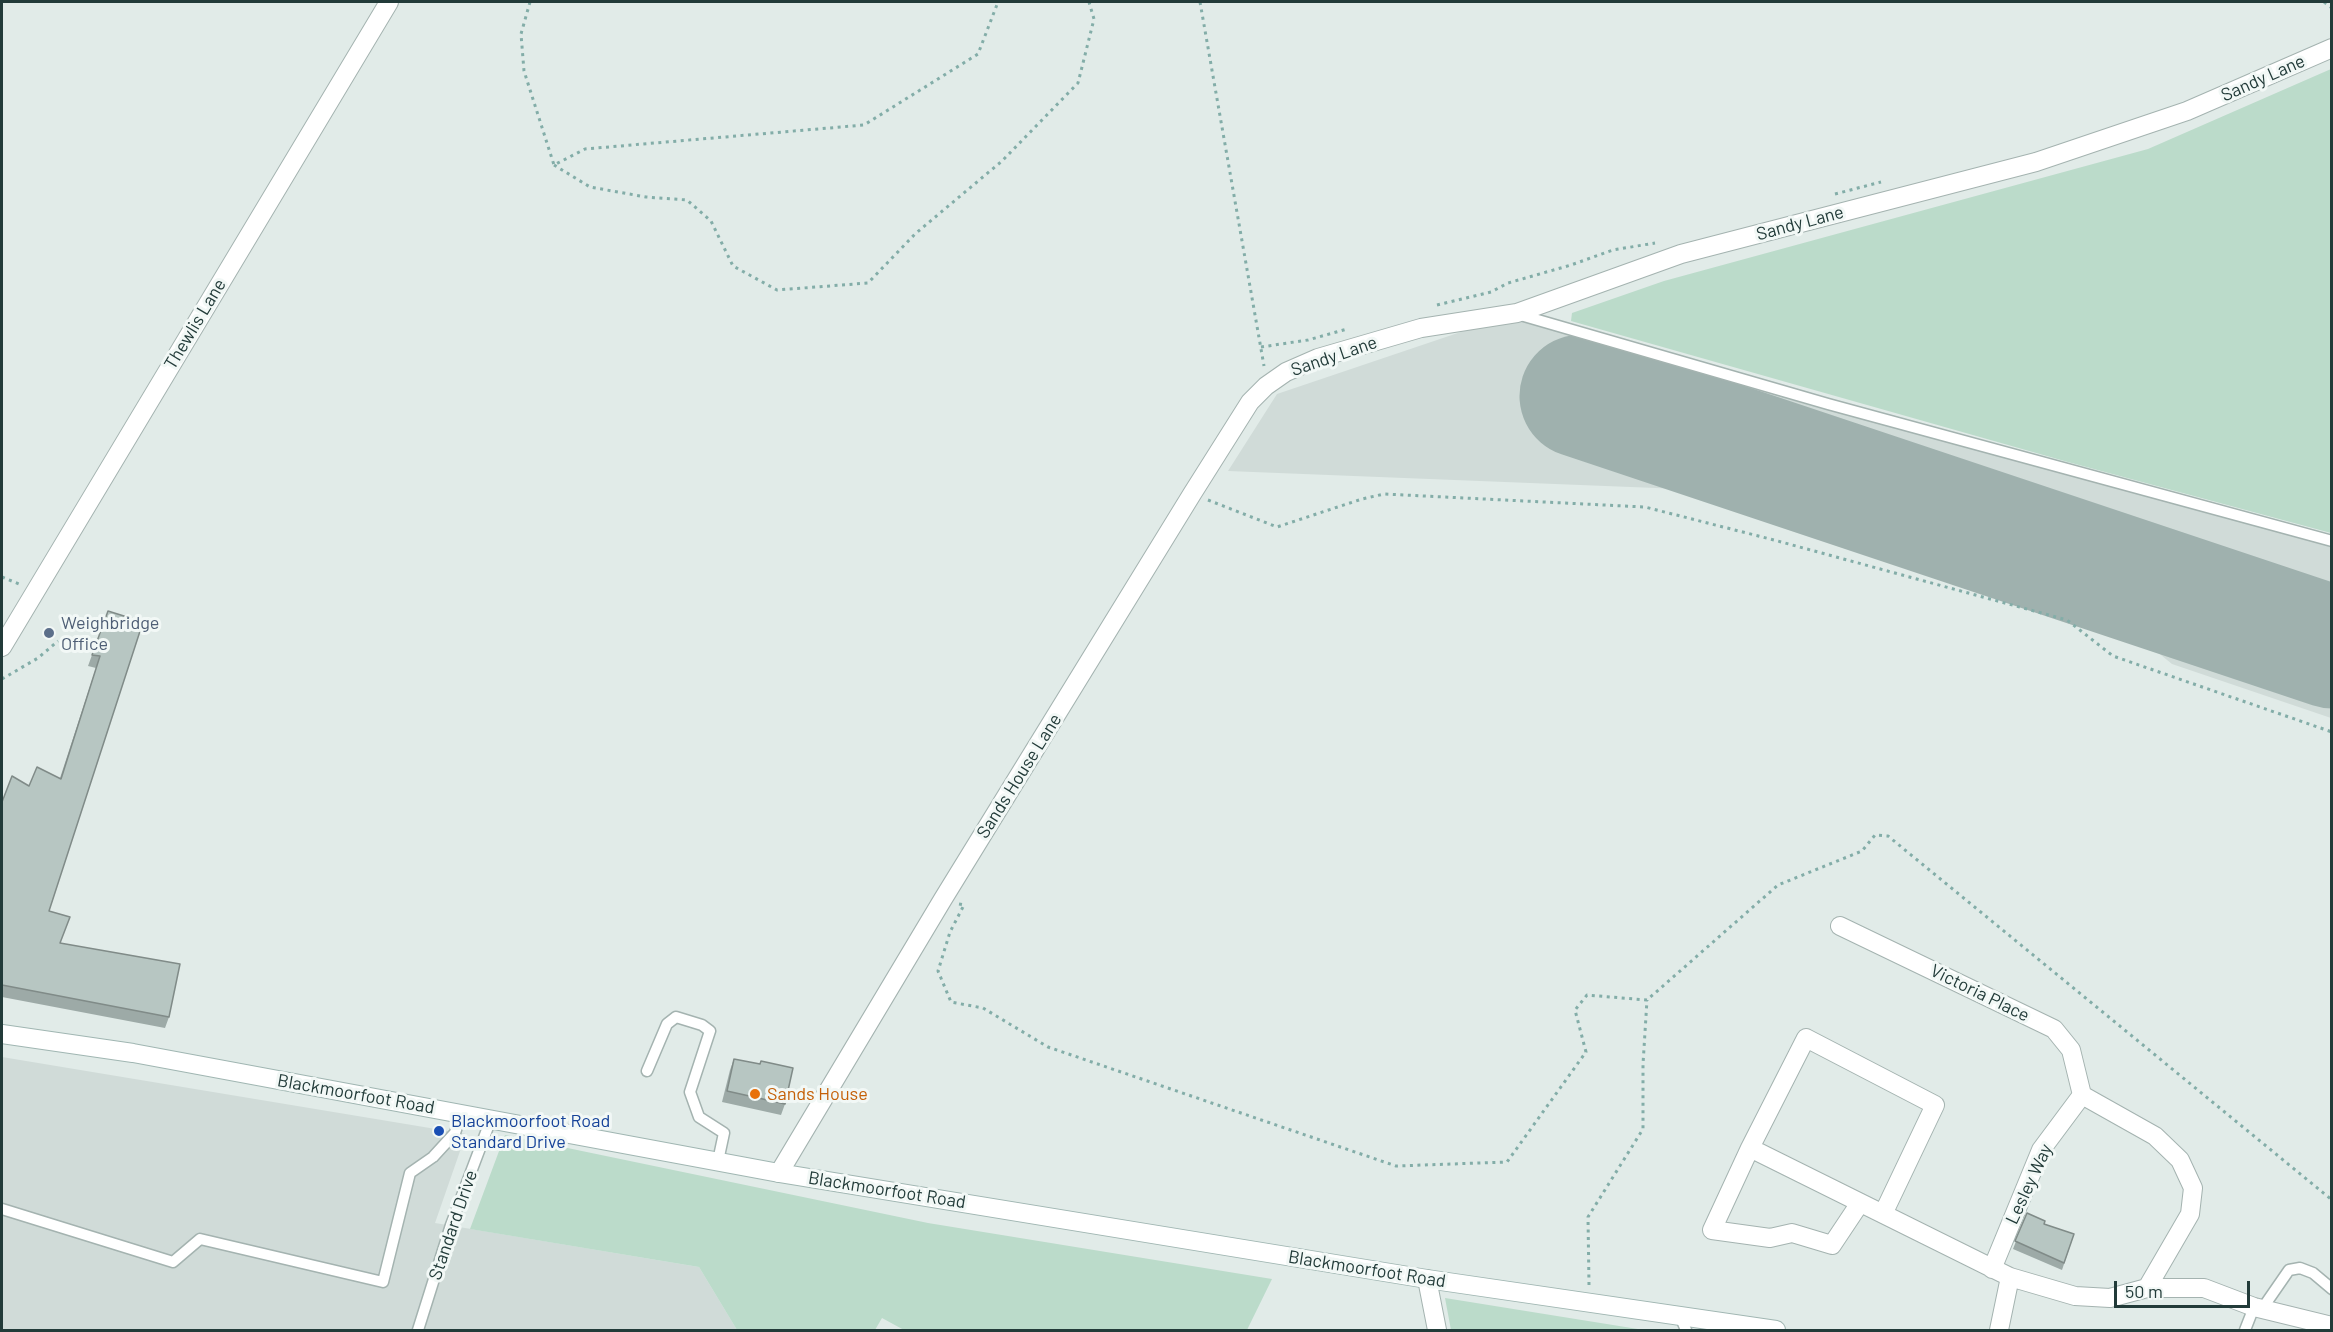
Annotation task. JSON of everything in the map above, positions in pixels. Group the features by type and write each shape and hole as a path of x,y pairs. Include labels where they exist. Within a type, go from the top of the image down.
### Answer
{"street":[{"name":"Thewlis Lane","path":"2,647 389,2"},
{"name":"Sandy Lane","path":"1266,386 1286,372 1318,358 1421,328 1517,314 1681,254 2036,162 2187,111 2331,48"},
{"name":"Sands House Lane","path":"779,1173 943,899 1192,494 1250,402 1266,386"},
{"name":"Victoria Place","path":"1840,926 2054,1029 2071,1050 2082,1095"},
{"name":"Blackmoorfoot Road","path":"2,1034 133,1053 779,1173 1427,1279 1589,1303 1683,1323 1776,1330"},
{"path":"1860,1203 1832,1245 1792,1233 1770,1238 1712,1230 1750,1148 1806,1038 1935,1105 1883,1214"},
{"name":"Lesley Way","path":"1992,1269 2041,1150 2082,1095"},
{"path":"2082,1095 2155,1136 2180,1160 2193,1188 2190,1214 2147,1287"},
{"path":"1750,1148 2010,1277 2075,1296 2110,1299 2147,1287 2204,1288 2258,1308 2331,1326"},
{"path":"1999,1330 2010,1277"},
{"path":"1427,1279 1437,1330"}],"lane":[{"path":"1517,314 1828,404 2331,541"},
{"path":"647,1071 667,1024 676,1017 702,1025 710,1031 690,1092 699,1117 714,1124 724,1133 718,1161"},
{"path":"2,1209 173,1262 200,1239 383,1282 410,1173 432,1157 455,1133 461,1114"},
{"name":"Standard Drive","path":"418,1330 452,1226 491,1119"},
{"path":"2245,1330 2258,1308 2289,1270 2300,1268 2313,1273 2331,1289"}],"path":[{"path":"530,2 522,34 524,71 554,165 590,187 646,197 687,200 711,221 733,266 777,290 867,283 915,234 1002,161 1078,83 1094,19 1089,2"},
{"path":"554,165 585,149 864,125 978,54 999,2"},
{"path":"1200,2 1266,386"},
{"path":"2324,2 2331,8"},
{"path":"1828,195 1889,180"},
{"path":"1431,307 1491,292 1508,283 1613,250 1662,242"},
{"path":"1261,347 1300,342 1352,328"},
{"path":"1192,494 1277,527 1362,499 1384,495 1645,507 2067,620 2113,656 2331,732"},
{"path":"2,679 38,658 58,641"},
{"path":"1589,1303 1587,1217 1643,1129 1643,1064 1647,1000 1778,885 1862,851 1875,835 1888,836 2331,1200"},
{"path":"943,899 964,905 950,932 938,971 951,1002 983,1008 1048,1047 1396,1166 1508,1162 1586,1052 1575,1010 1587,995 1647,1000"}],"shaded area":[{"path":"1517,313 2331,541 2331,718 2172,664 2129,629 1681,489 1228,471 1277,394"},
{"path":"2,1057 466,1134 435,1223 699,1267 737,1330 2,1330"}],"green space":[{"path":"2331,69 2331,533 2068,462 1571,321 1572,313 1664,281 2148,149"},
{"path":"505,1135 928,1223 1272,1279 1247,1330 904,1330 882,1318 875,1330 737,1330 699,1267 470,1229"},
{"path":"1445,1298 1644,1330 1451,1330"}],"building":[{"path":"108,611 143,622 49,911 70,917 60,943 180,964 169,1017 2,985 2,802 12,776 29,786 37,767 61,779 100,656 92,655"},
{"path":"734,1059 760,1064 761,1061 793,1068 785,1104 727,1091"},
{"path":"2027,1213 2045,1221 2044,1224 2074,1234 2064,1263 2015,1241"}],"runway":[{"path":"1581,396 2332,647"}],"place":[{"name":"Weighbridge Office","path":"49,633"},
{"name":"Sands House","path":"755,1094"},
{"name":"Blackmoorfoot Road Standard Drive","path":"439,1131"}]}
